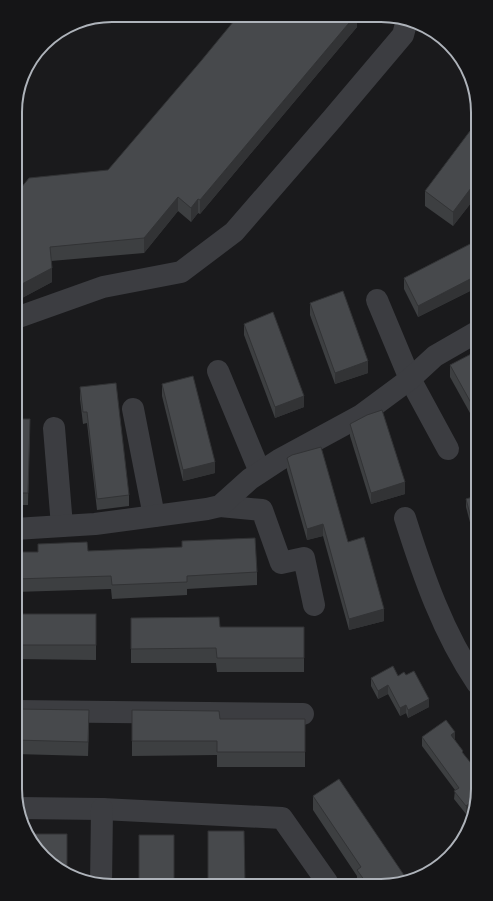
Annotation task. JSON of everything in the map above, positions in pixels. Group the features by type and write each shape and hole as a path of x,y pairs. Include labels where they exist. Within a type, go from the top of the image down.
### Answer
{"street":[{"path":"22,316 103,287 181,272 228,237 332,119 402,35 405,26"},
{"path":"377,300 410,379 448,449"},
{"path":"220,506 260,472 310,442 360,416 410,379 435,356 471,335"},
{"path":"218,371 260,472"},
{"path":"133,409 154,516"},
{"path":"54,428 62,526"},
{"path":"22,529 95,524 220,506 262,510 281,563 304,558 314,605"},
{"path":"405,518 421,570 444,626 471,673"},
{"path":"22,711 303,714"},
{"path":"24,808 102,809 282,818 324,879"},
{"path":"101,878 102,809"}],"building":[{"path":"233,22 350,22 200,200 198,199 191,208 178,197 144,238 50,247 52,268 22,284 22,187 29,178 108,170"},
{"path":"470,131 471,188 453,212 425,191"},
{"path":"471,244 471,279 418,306 404,278"},
{"path":"343,291 368,361 335,373 310,303"},
{"path":"273,312 304,396 275,407 244,324"},
{"path":"471,354 471,403 450,365"},
{"path":"193,376 215,462 183,470 162,384"},
{"path":"116,383 129,495 97,499 87,412 83,412 80,387"},
{"path":"382,410 405,482 371,493 350,424 367,415"},
{"path":"22,419 30,419 28,493 22,493"},
{"path":"321,447 348,542 364,537 384,609 349,619 323,524 307,529 287,458 292,455"},
{"path":"471,498 471,518 466,499"},
{"path":"255,538 257,572 187,576 187,582 112,585 111,576 22,579 22,552 38,552 38,544 87,542 88,551 182,547 182,541"},
{"path":"22,614 96,614 96,645 22,645"},
{"path":"219,617 220,627 304,627 304,658 217,658 216,648 131,649 131,618"},
{"path":"393,666 398,676 404,672 406,675 414,671 429,699 408,710 406,705 400,708 388,685 378,691 371,678"},
{"path":"22,709 89,710 88,742 22,740"},
{"path":"132,710 219,711 220,719 305,719 305,752 217,752 217,741 132,741"},
{"path":"446,720 455,732 451,735 471,763 471,795 470,803 466,806 454,791 459,788 422,737"},
{"path":"339,779 404,876 393,878 364,879 357,870 361,867 313,796"},
{"path":"208,831 244,831 245,879 208,879"},
{"path":"34,834 67,834 67,867 53,857 44,848"},
{"path":"139,835 174,835 174,879 139,879"}]}
